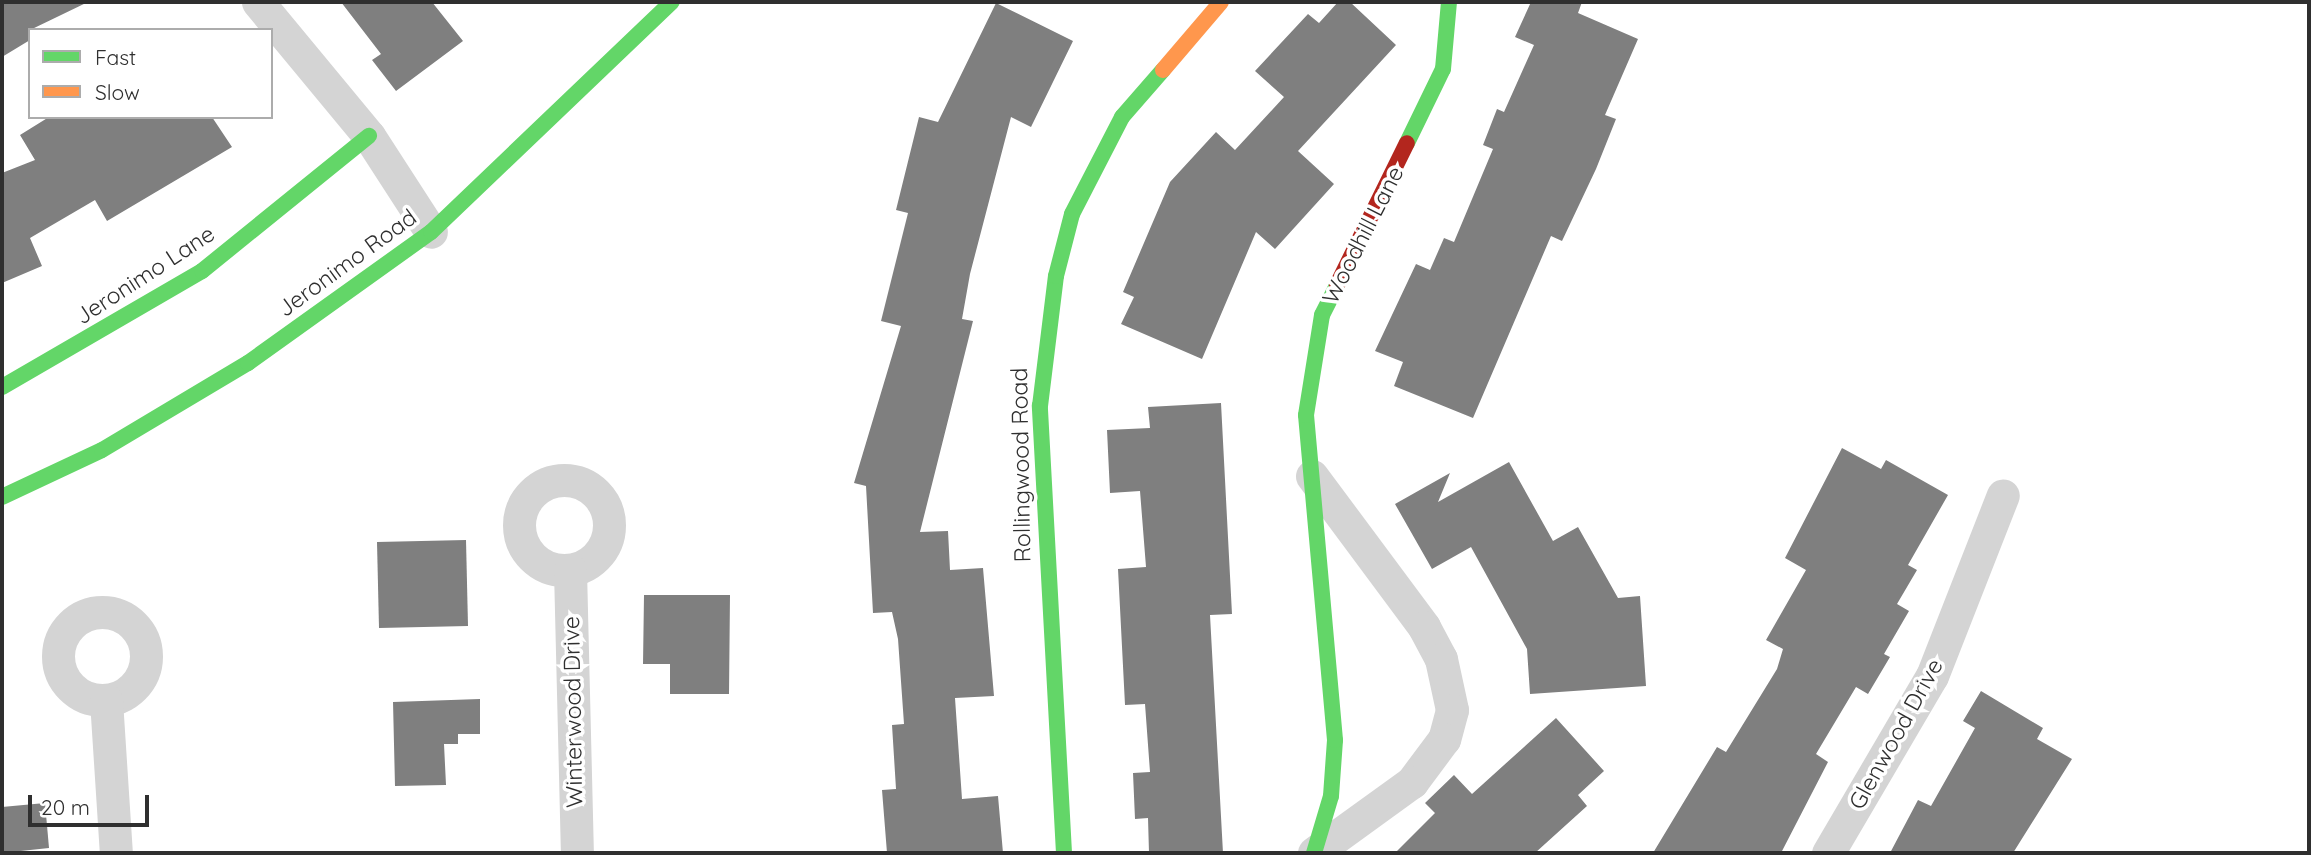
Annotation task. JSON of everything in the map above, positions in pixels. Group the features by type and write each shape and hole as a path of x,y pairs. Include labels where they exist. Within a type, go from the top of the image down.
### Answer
{"street":[{"path":"258,2 369,136 431,232"},
{"name":"Jeronimo Road","path":"2,497 102,450 248,363 431,232 671,2"},
{"name":"Rollingwood Road","path":"1064,853 1040,406 1056,276 1072,214 1122,117 1221,2"},
{"name":"Woodhill Lane","path":"1314,853 1331,796 1335,740 1306,415 1322,315 1443,69 1449,2"},
{"name":"Jeronimo Lane","path":"2,387 202,271 369,136"},
{"name":"Woodhill Lane","path":"1312,476 1424,627 1441,659 1452,710 1444,740 1412,782 1314,853"},
{"name":"Glenwood Drive","path":"1828,853 1932,676 2003,495"},
{"name":"Winterwood Drive","path":"570,570 577,853"},
{"path":"106,700 116,853"}],"building":[{"path":"2,2 88,2 34,28 28,28 28,41 2,57"},
{"path":"341,2 432,2 463,41 396,91 372,60 381,54"},
{"path":"1338,2 1350,2 1396,45 1298,151 1334,184 1275,249 1256,232 1202,359 1121,324 1134,297 1123,292 1170,182 1216,132 1235,150 1284,97 1255,71 1308,14 1319,23"},
{"path":"1531,2 1582,2 1578,13 1638,39 1605,115 1616,119 1596,169 1562,241 1551,236 1473,418 1394,386 1403,362 1375,351 1416,264 1430,270 1444,238 1454,242 1493,149 1483,145 1497,109 1504,112 1534,45 1515,37"},
{"path":"996,3 1073,41 1031,127 1011,117 970,274 962,319 973,321 920,532 948,531 950,570 983,568 994,696 955,698 962,799 998,796 1003,853 887,853 882,790 896,789 892,725 904,724 898,639 892,612 873,613 866,486 854,483 901,326 881,321 908,213 896,210 919,117 938,122"},
{"path":"46,119 213,119 232,147 107,221 95,200 30,238 42,266 2,283 2,173 35,160 20,135"},
{"path":"1221,403 1232,614 1210,615 1223,853 1149,853 1148,818 1135,819 1133,773 1150,772 1145,704 1125,705 1118,569 1146,567 1140,491 1110,493 1107,430 1150,428 1148,407"},
{"path":"1842,448 1881,469 1886,460 1948,495 1908,565 1917,570 1897,604 1909,611 1884,654 1890,657 1868,694 1856,687 1816,754 1828,762 1781,853 1653,853 1717,747 1726,752 1777,669 1783,649 1766,640 1806,570 1785,558"},
{"path":"1509,462 1553,541 1578,527 1618,598 1640,596 1646,686 1530,694 1527,649 1471,547 1432,569 1395,504 1450,473 1438,502"},
{"path":"466,540 468,626 379,628 377,542"},
{"path":"644,595 730,595 729,694 670,694 670,664 643,664"},
{"path":"1981,691 2043,728 2037,739 2072,759 2013,853 1890,853 1918,800 1931,806 1975,728 1963,721"},
{"path":"480,699 480,734 458,734 458,744 444,744 446,785 395,786 393,702"},
{"path":"1556,718 1604,771 1578,795 1587,806 1535,853 1395,853 1435,813 1425,803 1454,775 1472,794"},
{"path":"45,803 49,848 2,853 2,807"}],"traffic: fast":[{"path":"2,497 102,450 248,363 431,232 672,2"},
{"path":"1407,143 1443,69 1449,2"},
{"path":"1064,853 1040,406 1056,276 1072,214 1122,117 1163,70"},
{"path":"2,387 202,271 369,136"},
{"path":"1314,853 1331,796 1335,740 1306,415 1322,315 1337,285"}],"traffic: slow":[{"path":"1163,70 1221,2"}],"traffic: jam":[{"path":"1337,285 1407,143"}]}
